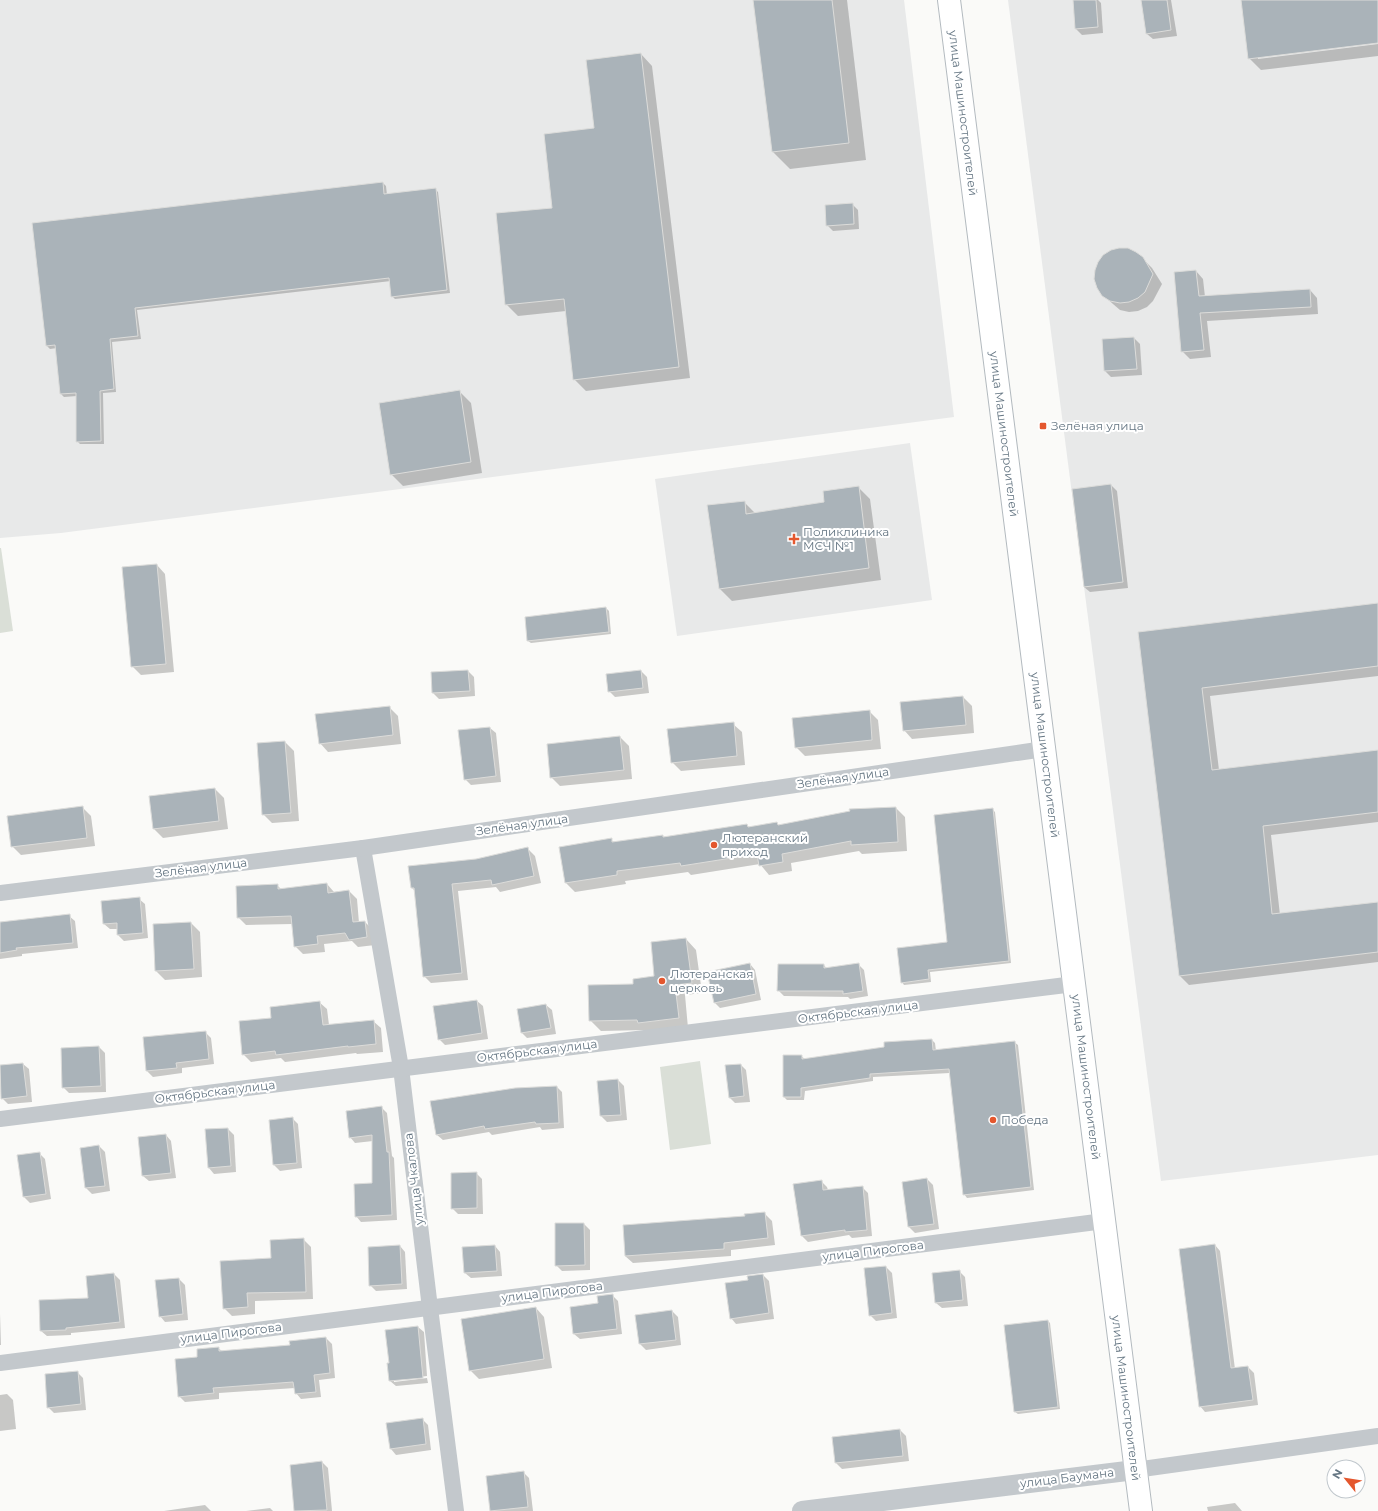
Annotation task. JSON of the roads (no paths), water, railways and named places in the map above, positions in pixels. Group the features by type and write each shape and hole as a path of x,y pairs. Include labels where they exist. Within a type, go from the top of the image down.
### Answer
{"main road":[{"name":"улица Машиностроителей","path":"949,0 1141,1511"}],"street":[{"name":"Зелёная улица","path":"0,893 363,848 1044,749"},
{"name":"улица Чкалова","path":"363,848 401,1068 456,1511"},
{"name":"Октябрьская улица","path":"0,1119 1074,984"},
{"name":"улица Пирогова","path":"0,1363 1104,1222"},
{"name":"улица Баумана","path":"802,1511 1135,1470 1378,1436"}],"place":[{"name":"Зелёная улица","path":"1043,426"},
{"name":"Поликлиника МСЧ №1","path":"794,539"},
{"name":"Лютеранский приход","path":"714,845"},
{"name":"Лютеранская церковь","path":"662,981"},
{"name":"Победа","path":"993,1120"}]}
